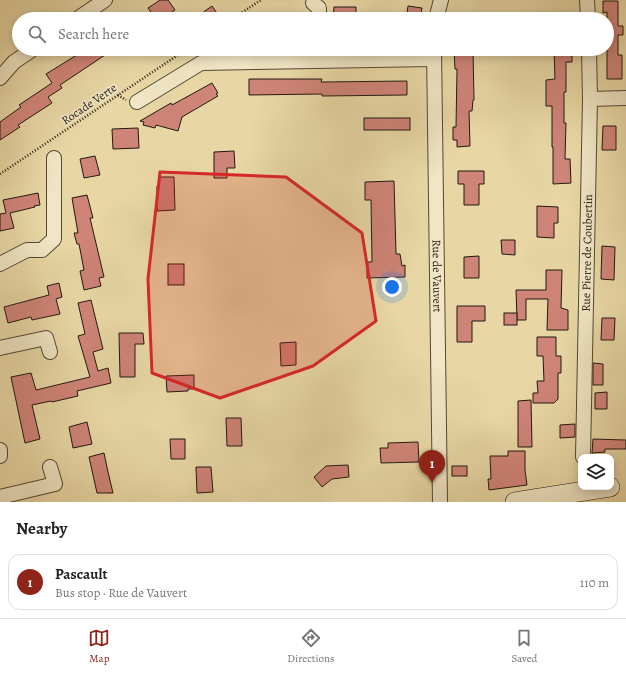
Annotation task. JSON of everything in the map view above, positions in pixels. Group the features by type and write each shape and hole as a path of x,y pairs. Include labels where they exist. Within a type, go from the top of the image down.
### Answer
{"main road":[{"path":"614,486 626,484"},
{"path":"518,502 578,490"}],"street":[{"path":"87,12 105,0"},
{"path":"438,12 441,0"},
{"path":"587,0 588,12"},
{"path":"313,3 318,8 318,12"},
{"path":"0,78 14,62 23,56"},
{"path":"137,102 201,63 305,56"},
{"name":"Rue de Vauvert","path":"434,56 440,502"},
{"name":"Rue Pierre de Coubertin","path":"583,454 590,98 589,56"},
{"path":"590,98 626,98"},
{"path":"0,264 28,250 42,250 54,239 54,158"},
{"path":"0,348 46,338 50,352"},
{"path":"0,450 0,456"},
{"path":"0,497 55,484 50,467"}],"path":[{"path":"243,12 261,0"},
{"name":"Rocade Verte","path":"0,174 177,56"}],"highlighted area":[{"path":"160,172 286,177 362,233 376,321 313,366 220,398 152,373 148,279"}],"building":[{"path":"160,0 168,0 175,10 172,12 151,12 148,8"},
{"path":"603,1 618,1 618,26 623,26 623,35 618,35 618,55 622,55 622,79 607,79 607,56 614,56 614,12 603,12"},
{"path":"212,6 216,12 203,12"},
{"path":"408,6 422,8 421,12 407,12"},
{"path":"334,7 356,7 356,12 334,12"},
{"path":"75,56 104,56 60,85 62,88 48,97 52,103 18,125 20,127 0,140 0,122 21,107 19,105 52,83 46,74"},
{"path":"454,56 473,56 474,100 472,111 469,111 470,146 457,147 457,140 453,140 453,127 456,127 457,69 455,69"},
{"path":"554,56 572,56 572,62 566,62 566,92 564,92 564,123 566,123 565,159 570,159 571,183 553,184 552,106 546,106 546,80 555,79"},
{"path":"249,79 322,79 321,82 407,81 407,95 249,95"},
{"path":"212,83 218,93 216,94 218,96 182,117 178,131 156,125 155,128 143,125 144,122 140,121 171,103 172,105"},
{"path":"364,118 410,118 410,130 364,130"},
{"path":"603,126 616,126 616,150 602,150"},
{"path":"138,128 139,148 113,149 112,129"},
{"path":"234,151 235,168 227,168 227,178 214,178 214,152"},
{"path":"95,156 100,175 84,178 80,159"},
{"path":"458,171 484,171 484,184 479,184 479,205 464,205 464,184 458,184"},
{"path":"159,177 174,177 175,210 157,211 157,186 159,185"},
{"path":"394,181 396,254 400,254 402,266 405,265 405,277 367,278 367,262 372,262 371,200 365,200 365,182"},
{"path":"38,193 40,205 10,213 14,228 0,231 0,214 6,213 3,200"},
{"path":"87,195 93,218 90,218 104,277 99,278 101,286 84,290 80,271 84,270 79,244 77,244 74,233 78,233 72,198"},
{"path":"537,206 558,207 558,223 554,223 554,238 537,237"},
{"path":"501,240 515,240 515,255 502,254"},
{"path":"602,246 615,247 614,280 601,279"},
{"path":"479,256 479,278 464,278 464,257"},
{"path":"168,264 184,264 184,285 168,285"},
{"path":"546,270 562,270 561,308 568,310 568,330 547,330 548,299 526,299 526,320 517,320 516,290 546,290"},
{"path":"59,283 62,297 56,299 60,314 32,320 31,317 8,323 4,307 49,295 47,286"},
{"path":"91,300 103,349 93,352 98,371 108,368 111,383 77,391 78,396 32,405 40,439 25,443 11,377 31,373 36,390 90,377 78,336 85,334 78,303"},
{"path":"457,306 485,306 485,321 472,321 472,342 457,342"},
{"path":"504,313 517,313 517,325 504,325"},
{"path":"602,318 615,318 614,340 601,340"},
{"path":"119,333 143,333 144,344 135,344 135,377 120,377"},
{"path":"537,337 556,337 556,356 561,356 561,373 558,373 558,399 554,403 533,403 533,393 538,393 537,381 544,381 543,356 537,356"},
{"path":"296,342 296,365 281,366 280,343"},
{"path":"593,363 603,364 603,385 593,385"},
{"path":"194,375 194,389 188,389 188,391 167,392 166,376"},
{"path":"607,392 607,409 595,409 595,393"},
{"path":"531,400 532,447 518,447 518,401"},
{"path":"226,418 241,418 242,446 227,446"},
{"path":"87,422 92,444 73,448 69,427"},
{"path":"575,424 575,437 560,438 560,425"},
{"path":"170,439 185,439 185,459 171,459"},
{"path":"593,439 626,440 626,449 605,449 605,452 592,453"},
{"path":"418,442 419,462 381,463 380,448 388,448 388,443"},
{"path":"508,451 525,451 527,485 489,490 488,479 491,479 490,456 508,456"},
{"path":"104,453 113,493 97,493 89,457"},
{"path":"348,465 349,477 332,479 322,487 314,477 326,466"},
{"path":"452,466 467,466 467,476 452,476"},
{"path":"196,467 211,467 213,492 197,493"}],"place":[{"name":"Pascault","path":"432,483"}]}
